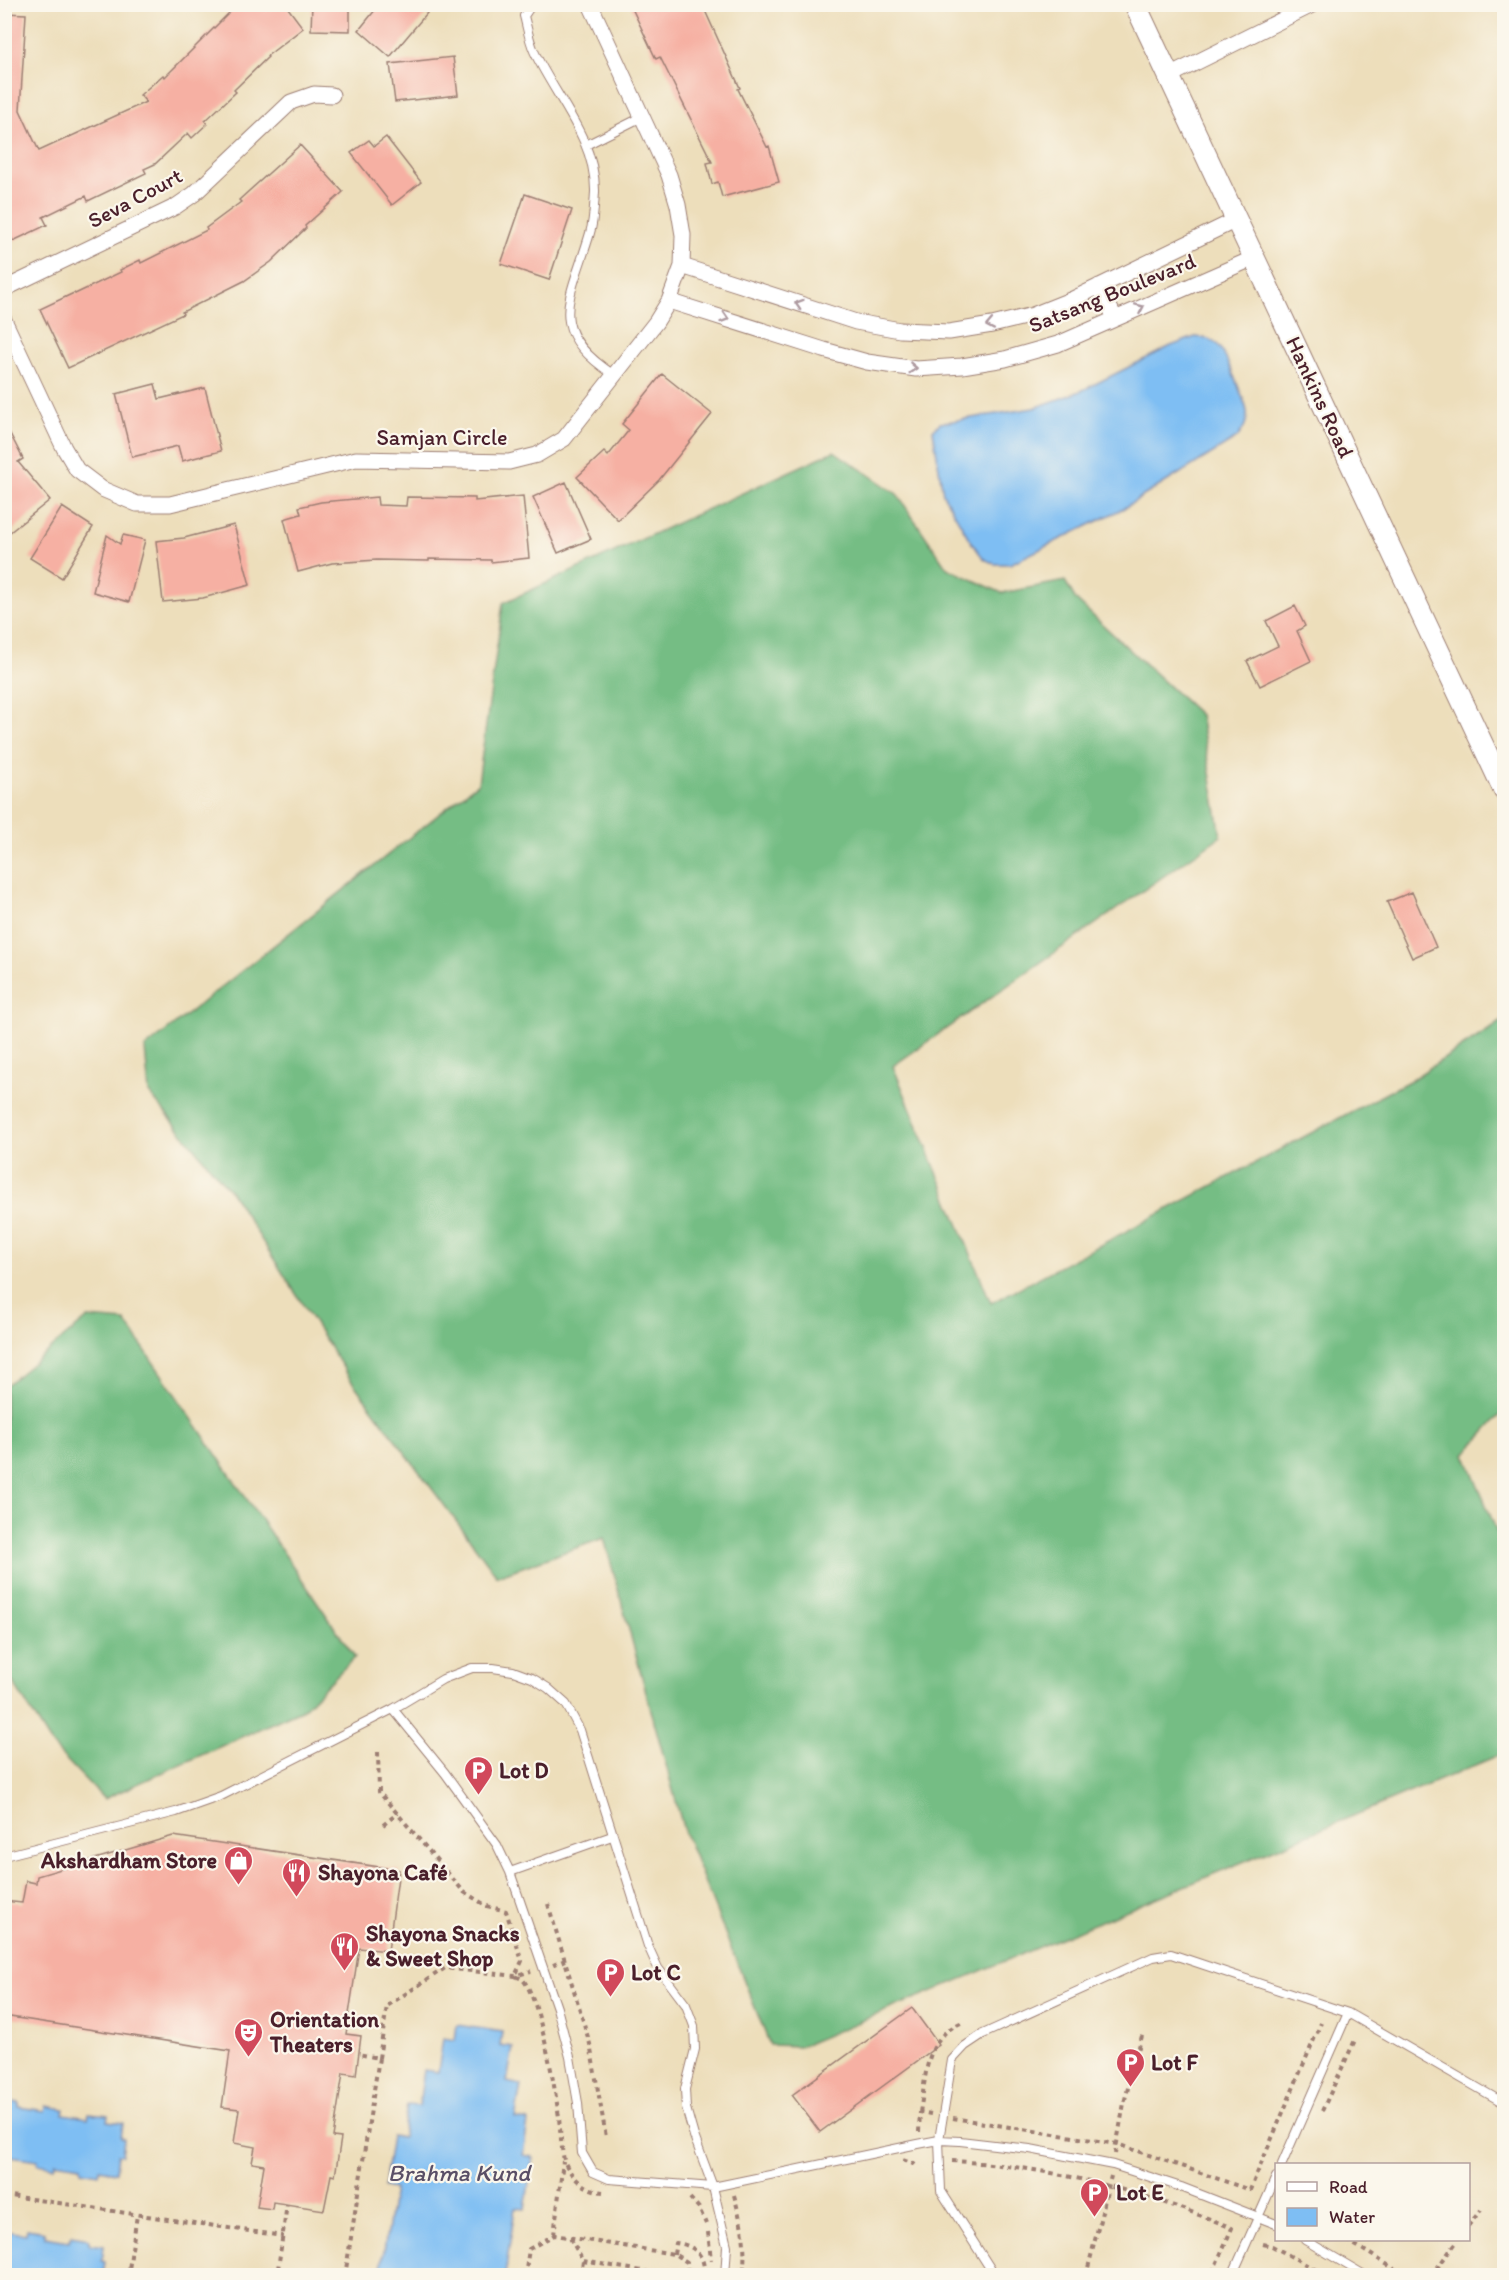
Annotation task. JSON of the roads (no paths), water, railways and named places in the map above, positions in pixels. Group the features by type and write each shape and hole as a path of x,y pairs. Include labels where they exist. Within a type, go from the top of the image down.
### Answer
{"main road":[{"name":"Hankins Road","path":"1135,4 1504,790"}],"street":[{"name":"Samjan Circle","path":"4,320 64,448 77,470 102,489 137,504 170,504 356,459 509,462 537,455 564,439 656,322 669,300 682,266 683,236 678,205 669,175 590,4"},
{"path":"1169,76 1314,4"},
{"name":"Seva Court","path":"4,289 175,207 194,194 291,102 314,94 332,95"},
{"name":"Satsang Boulevard","path":"682,266 856,322 900,330 949,332 1033,315 1236,220"},
{"name":"Satsang Boulevard","path":"669,300 867,362 916,369 962,366 1005,359 1058,344 1254,258"},
{"path":"1099,286 1115,318"}],"lane":[{"path":"531,4 524,16 533,49 586,145 593,163 595,191 591,231 572,285 567,318 574,339 597,364 614,375"},
{"path":"586,145 642,117"},
{"path":"4,1856 176,1812 221,1796 393,1709 443,1679 472,1668 503,1669 532,1678 549,1688 566,1704 580,1730 651,1954 658,1968 686,2005 694,2026 695,2049 685,2089 686,2108 713,2187 727,2246 725,2275"},
{"path":"393,1709 470,1807 497,1845 510,1872 557,2008 570,2057 578,2103 582,2152 593,2172 609,2179 713,2187 939,2140 1030,2149 1113,2165 1180,2187 1275,2224"},
{"path":"510,1872 612,1836"},
{"path":"995,2276 941,2191 939,2140 952,2060 965,2046 983,2034 1153,1957 1171,1954 1348,2013 1504,2103"},
{"path":"1282,2163 1348,2013"},
{"path":"1232,2276 1275,2179"},
{"path":"1307,2241 1366,2276"}],"water":[{"path":"1195,337 1209,339 1217,344 1239,388 1247,416 1245,426 1237,438 1124,508 1010,564 995,564 984,559 971,542 943,494 933,430 940,423 1034,408 1081,391 1171,346"},
{"name":"Brahma Kund","path":"457,2025 502,2032 500,2045 513,2047 507,2082 521,2085 515,2119 528,2121 523,2155 533,2157 525,2209 515,2208 505,2275 380,2275 394,2189 384,2187 392,2136 402,2138 407,2105 419,2106 424,2070 438,2072 443,2038 455,2040"},
{"path":"5,2101 19,2103 19,2107 45,2111 46,2106 64,2109 63,2114 88,2118 89,2113 108,2115 107,2121 123,2123 122,2155 118,2154 116,2172 100,2169 99,2174 81,2171 81,2166 55,2162 54,2167 37,2164 38,2160 11,2156 10,2161 5,2160"},
{"path":"27,2229 45,2232 45,2237 69,2241 71,2236 89,2239 89,2244 104,2246 103,2275 5,2275 5,2231 26,2234"}],"place":[{"name":"Lot D","path":"478,1796"},
{"name":"Akshardham Store","path":"238,1886"},
{"name":"Shayona Café","path":"297,1898"},
{"name":"Shayona Snacks & Sweet Shop","path":"345,1972"},
{"name":"Lot C","path":"610,1998"},
{"name":"Orientation Theaters","path":"249,2058"},
{"name":"Lot F","path":"1130,2088"},
{"name":"Lot E","path":"1095,2218"}]}
